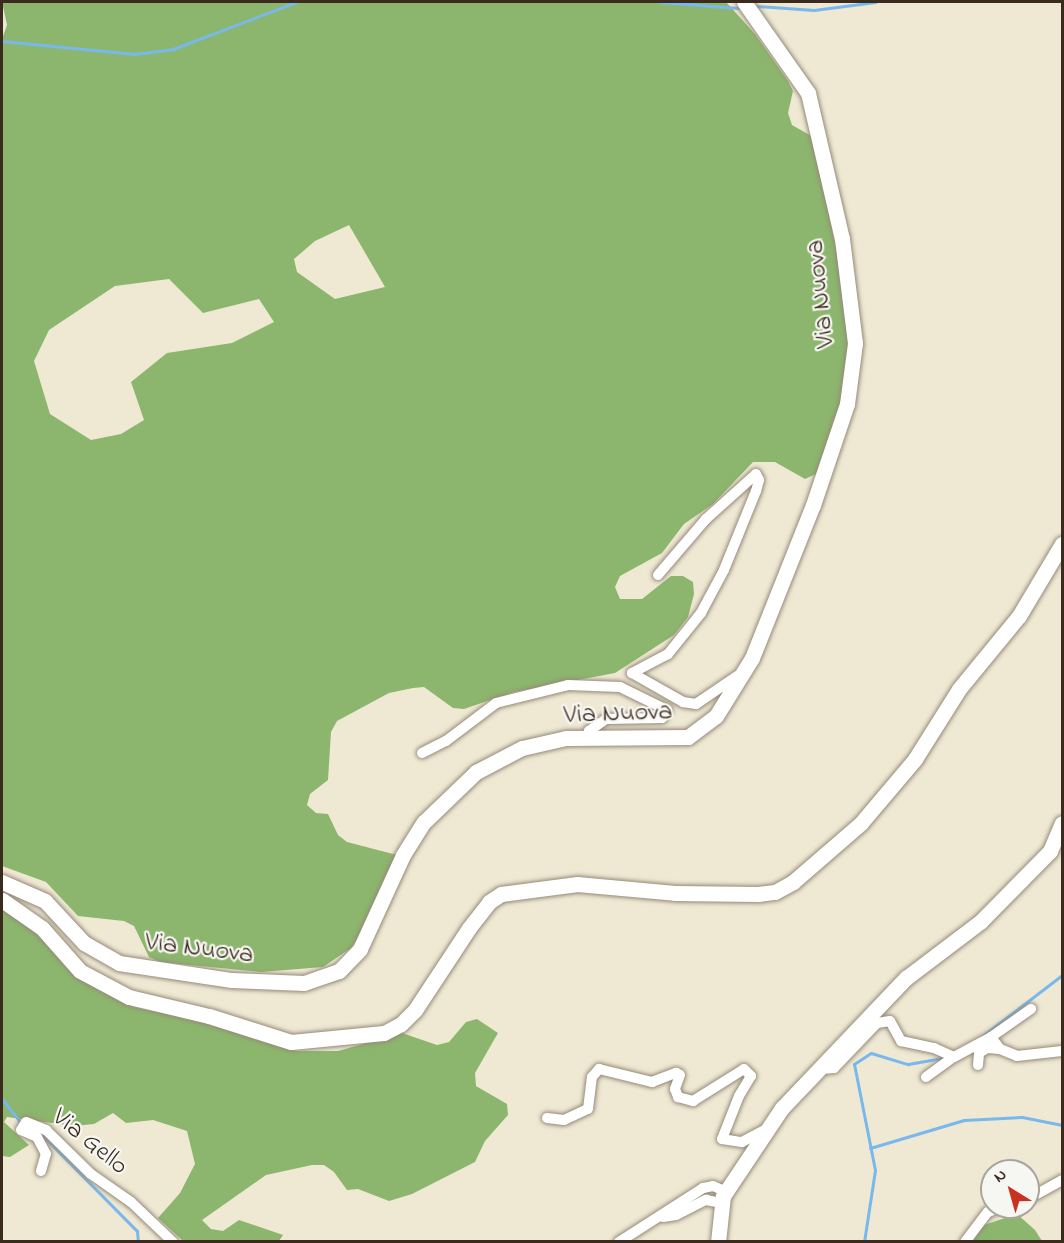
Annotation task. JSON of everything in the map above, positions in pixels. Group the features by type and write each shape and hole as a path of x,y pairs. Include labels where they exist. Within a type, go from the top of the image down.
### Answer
{"street":[{"name":"Via Nuova","path":"2,882 45,901 84,943 119,963 232,980 313,981 339,971 360,949 403,855 424,822 476,772 522,748 566,738 688,737 716,716 749,666 839,433 855,343 842,239 808,93 744,2"},
{"path":"658,575 706,519 756,474 759,480 756,491 724,570 701,613 668,654 632,673 683,702 696,704 749,666"},
{"path":"2,900 42,928 80,971 129,997 209,1016 291,1042 384,1033 401,1024 415,1010 469,928 489,902 501,894 577,884 675,892 758,894 775,892 793,882 861,823 915,759 960,689 1019,616 1062,544"},
{"path":"422,753 446,741 496,703 568,685 620,687 667,710 662,718 606,719 590,731 588,738"},
{"path":"718,1242 723,1197 768,1128 906,978 981,921 1050,851 1062,823"},
{"path":"926,1077 1031,1009"},
{"path":"820,1070 834,1068 877,1023 890,1021 901,1041 934,1048 954,1057"},
{"path":"991,1037 999,1049"},
{"path":"978,1065 979,1053 987,1047 1017,1056 1062,1051"},
{"path":"547,1118 564,1120 588,1109 592,1077 599,1069 652,1082 676,1073 680,1075 675,1089 678,1097 693,1101 744,1069 751,1076 739,1096 722,1139 742,1142 768,1128"},
{"name":"Via Gello","path":"41,1171 46,1154 44,1144 21,1130 24,1124 55,1137 91,1174 131,1202 173,1242"},
{"path":"1040,1192 1062,1180"},
{"path":"619,1242 659,1217 676,1215 706,1200 723,1197"},
{"path":"965,1242 977,1223 983,1219"}],"green space":[{"path":"2,2 726,2 755,34 788,81 793,91 788,113 792,125 813,137 839,262 849,347 843,396 816,474 805,479 775,462 753,462 713,504 684,524 662,553 620,576 615,587 620,599 642,599 671,576 683,576 693,582 694,594 688,617 674,635 615,673 514,692 464,709 453,708 424,687 413,688 389,693 337,721 331,732 328,780 310,794 307,805 316,813 328,814 338,835 347,842 397,855 370,920 351,948 323,967 261,972 160,962 149,957 134,926 124,921 78,916 46,882 2,866 2,39 7,25","holes":["349,225 385,287 335,299 297,272 294,259 315,241","169,279 203,313 259,299 274,322 232,343 167,353 131,382 144,420 121,434 91,440 50,414 34,361 49,330 115,286"]},
{"path":"2,908 25,921 99,989 134,1007 197,1020 296,1051 338,1051 402,1033 437,1045 449,1042 466,1022 477,1019 498,1033 475,1073 476,1086 507,1104 508,1115 485,1141 475,1162 412,1194 389,1201 358,1189 347,1190 334,1172 324,1165 312,1165 266,1175 202,1220 211,1229 223,1231 239,1220 283,1235 279,1241 183,1241 158,1218 180,1193 195,1164 187,1131 153,1120 126,1123 113,1113 94,1124 74,1126 7,1117 4,1122 29,1145 10,1157 2,1156"},
{"path":"1002,1219 1023,1219 1035,1230 1042,1241 972,1242 984,1225"}],"waterway":[{"path":"2,41 134,54 173,49 296,2"},
{"path":"659,2 739,8"},
{"path":"757,6 814,10 875,2"},
{"path":"981,1037 1062,975"},
{"path":"864,1242 875,1170 854,1064 871,1053 908,1064 946,1057"},
{"path":"2,1099 21,1123"},
{"path":"870,1148 964,1120 1022,1117 1062,1125"},
{"path":"40,1133 137,1231 138,1242"}]}
